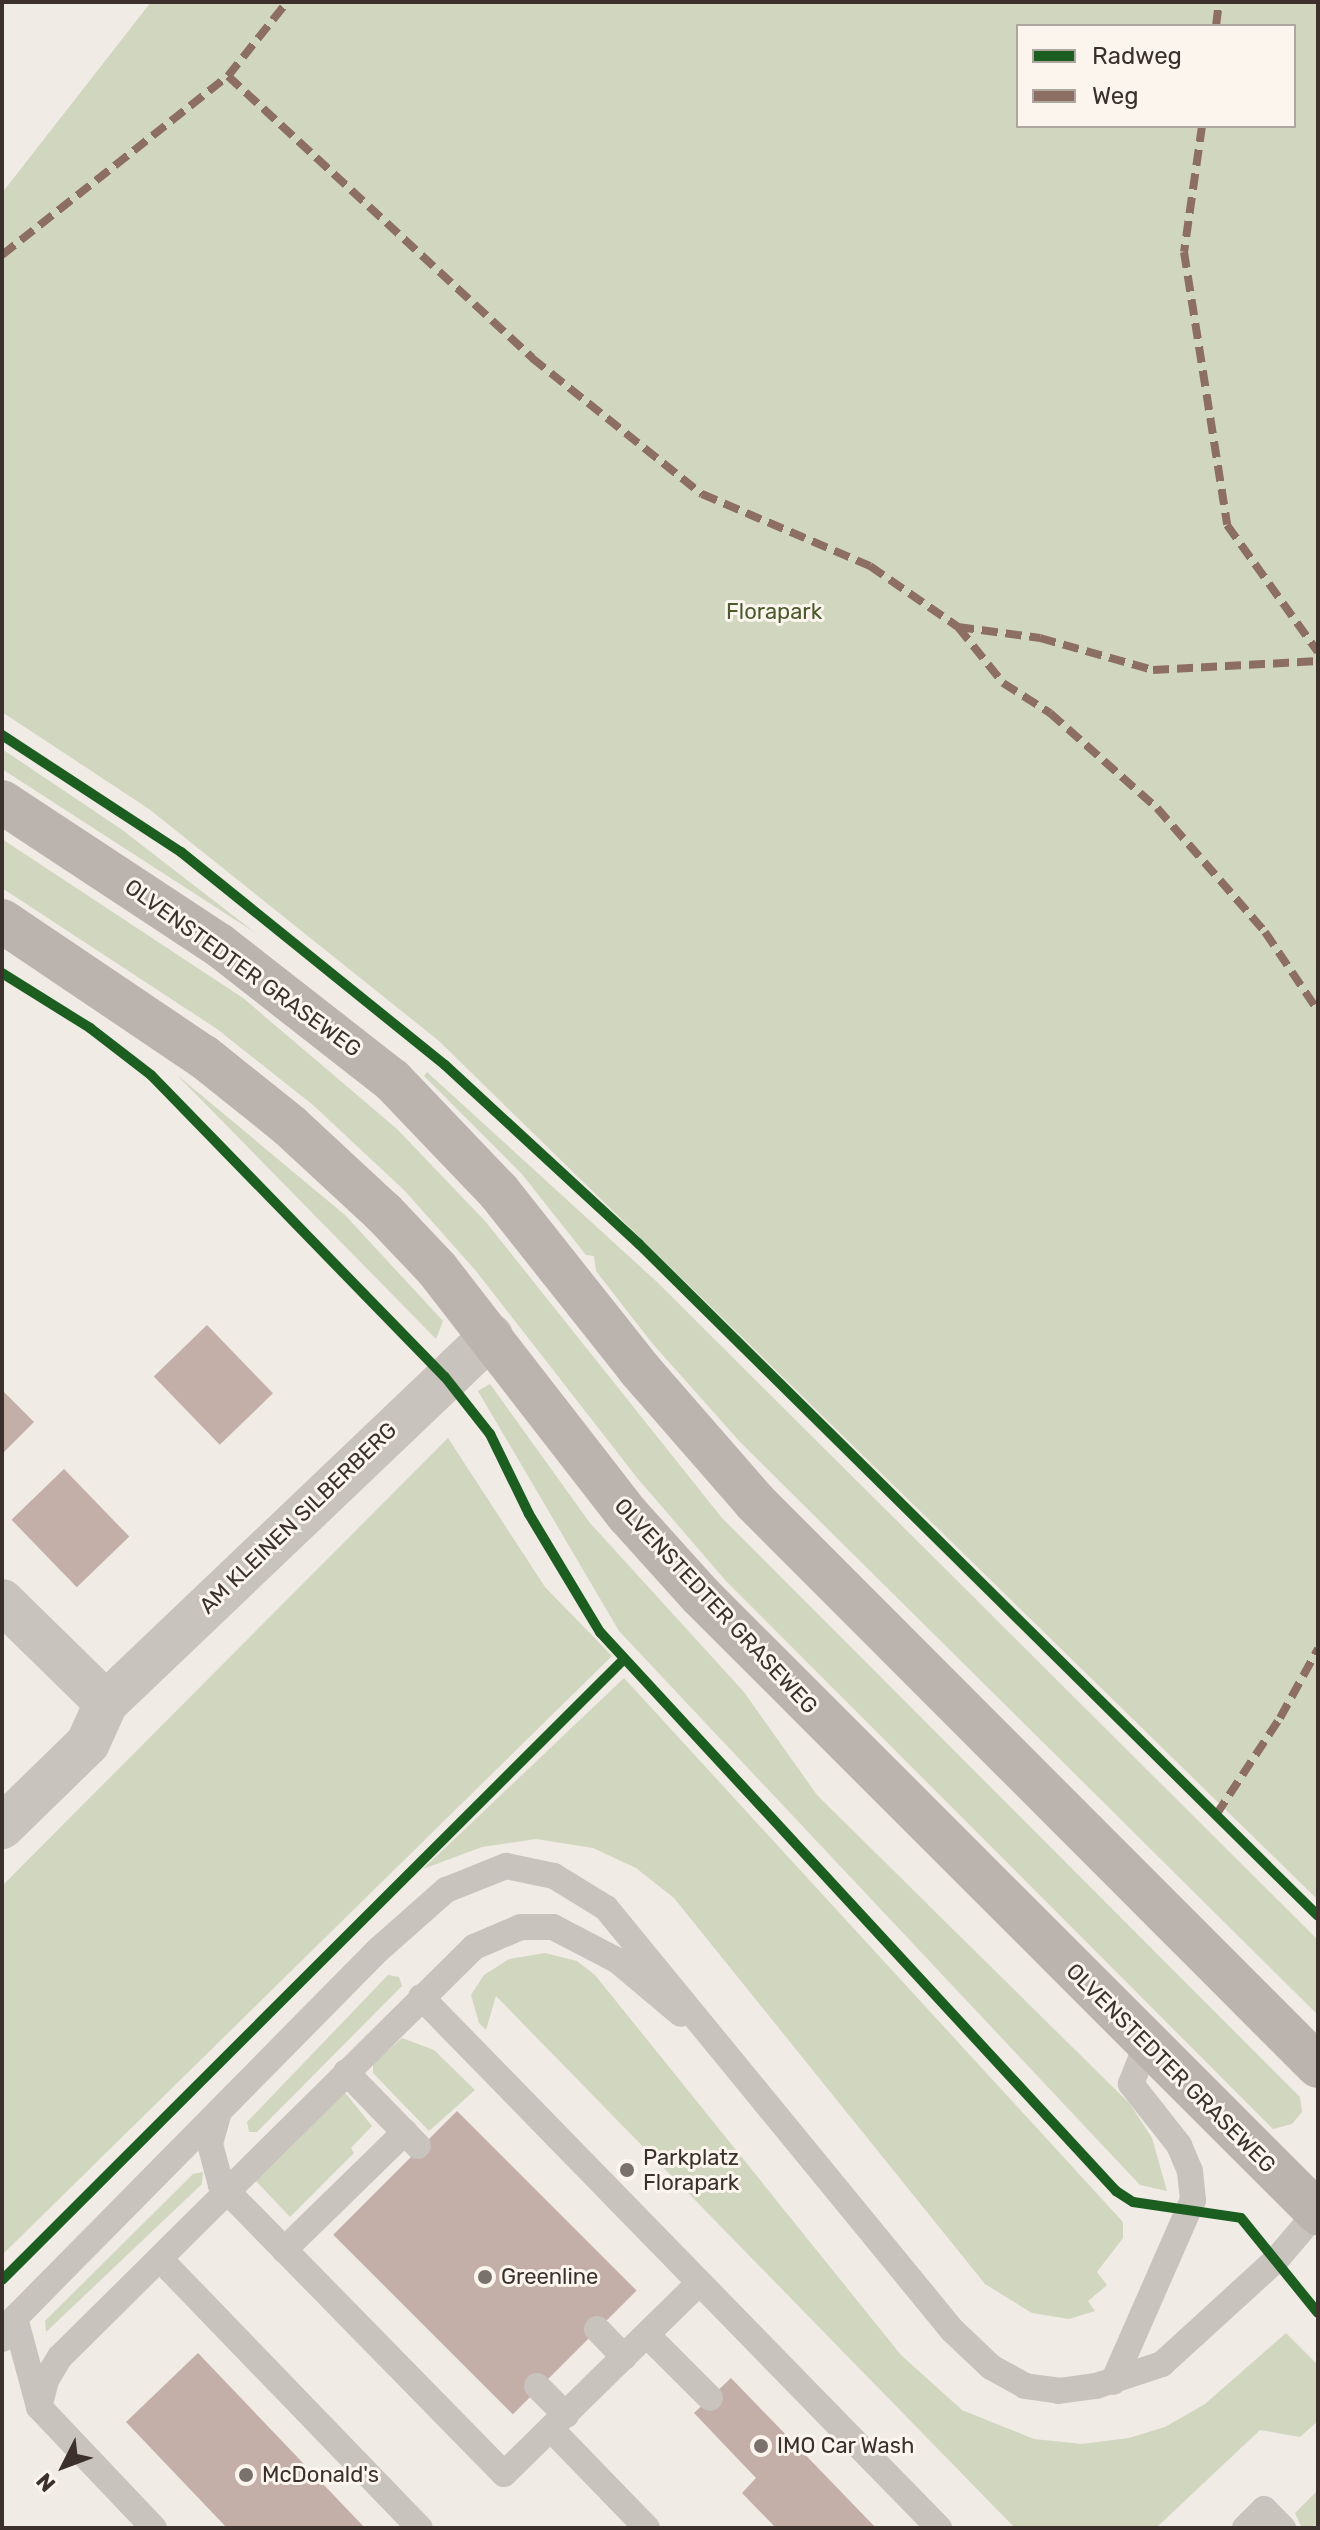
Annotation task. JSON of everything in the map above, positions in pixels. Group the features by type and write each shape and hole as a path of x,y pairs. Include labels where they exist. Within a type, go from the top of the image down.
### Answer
{"main road":[{"name":"OLVENSTEDTER GRASEWEG","path":"2,802 219,945 392,1080 499,1192 640,1370 755,1502 1318,2066"},
{"name":"OLVENSTEDTER GRASEWEG","path":"2,921 164,1027 290,1126 411,1240 491,1336 663,1555 1146,2045 1318,2212"}],"street":[{"name":"AM KLEINEN SILBERBERG","path":"2,1827 88,1743 106,1703 491,1336"},
{"path":"2,1601 106,1703"}],"lane":[{"path":"154,2528 39,2407 8,2328 220,2108 421,1910 467,1878 506,1866 554,1876 606,1908 923,2295 991,2367 1039,2389 1113,2382 1147,2372 1176,2354 1276,2260 1318,2212"},
{"path":"39,2407 46,2380 60,2357 421,1997 489,1938 521,1927 553,1927 618,1961 727,2052"},
{"path":"421,1997 939,2528"},
{"path":"1113,2382 1193,2200 1190,2171 1179,2145 1131,2084 1146,2045"},
{"path":"284,2250 350,2198 412,2139 346,2072"},
{"path":"220,2108 210,2144 215,2172 227,2192 504,2474 699,2283"},
{"path":"160,2259 420,2528"},
{"path":"597,2329 624,2357"},
{"path":"647,2335 710,2398"},
{"path":"537,2386 558,2422 647,2528"},
{"path":"1245,2528 1264,2509 1283,2528"}],"green space":[{"name":"Florapark","path":"151,2 1318,2 1318,1900 439,1041 149,809 2,712 2,193"},
{"path":"2,749 121,829 257,934 2,769"},
{"path":"2,839 243,998 397,1129 485,1221 722,1518 1300,2097 1302,2112 1292,2124 1273,2129 726,1581 638,1479 476,1271 405,1191 313,1105 217,1029 2,888"},
{"path":"427,1072 656,1281 1318,1940 1318,2015 741,1443 652,1343 596,1271 594,1256 586,1255 521,1173 424,1076"},
{"path":"177,1075 345,1215 443,1321 436,1339"},
{"path":"490,1384 590,1523 744,1692 817,1795 1130,2104 1152,2138 1167,2191 1140,2185 619,1631 478,1391"},
{"path":"448,1438 545,1587 612,1656 2,2255 2,1886"},
{"path":"624,1678 1123,2222 1123,2238 1097,2272 1107,2285 1088,2301 1095,2311 1069,2319 1032,2313 985,2284 674,1898 636,1868 593,1848 536,1839 482,1847 423,1869"},
{"path":"545,1953 577,1961 595,1975 901,2355 962,2410 1034,2439 1082,2444 1129,2438 1165,2427 1205,2404 1286,2333 1318,2365 1318,2421 1300,2437 1260,2430 1156,2528 1015,2528 496,1996 486,2030 479,2023 471,1995 484,1975 509,1959"},
{"path":"388,1975 399,1977 402,1986 257,2132 249,2132 247,2122"},
{"path":"402,2038 434,2050 475,2090 429,2131 373,2073 373,2064"},
{"path":"343,2090 372,2126 351,2148 354,2153 290,2217 255,2180"},
{"path":"203,2172 202,2184 46,2332 45,2321 193,2174"},
{"path":"1318,2490 1318,2525 1302,2528 1295,2513"}],"building":[{"path":"207,1325 273,1393 220,1445 154,1376"},
{"path":"2,1390 34,1422 2,1454"},
{"path":"64,1469 129,1537 77,1587 11,1520"},
{"path":"457,2111 637,2291 513,2414 333,2235"},
{"name":"McDonald's","path":"198,2353 365,2528 227,2528 126,2422"},
{"name":"IMO Car Wash","path":"731,2378 876,2528 776,2528 742,2493 756,2478 694,2413"}],"marked path":[{"path":"2,255 228,76 287,2"},
{"path":"1216,24 1219,2"},
{"path":"228,76 532,358 702,494 870,566 958,627 1040,638 1153,670 1318,661"},
{"path":"1202,128 1184,252 1227,525 1318,652"},
{"path":"958,627 1003,683 1050,713 1157,808 1265,932 1318,1011"},
{"path":"1216,1815 1280,1718 1318,1649"}],"cycle path":[{"path":"2,735 181,852 445,1065 639,1244 1318,1916"},
{"path":"2,973 90,1028 151,1075 445,1377 490,1434 529,1514 600,1632 1116,2191 1133,2202 1241,2218 1318,2313"},
{"path":"2,2280 624,1659"}],"place":[{"name":"Parkplatz Florapark","path":"627,2170"},
{"name":"Greenline","path":"485,2277"},
{"name":"IMO Car Wash","path":"761,2446"},
{"name":"McDonald's","path":"246,2475"}]}
